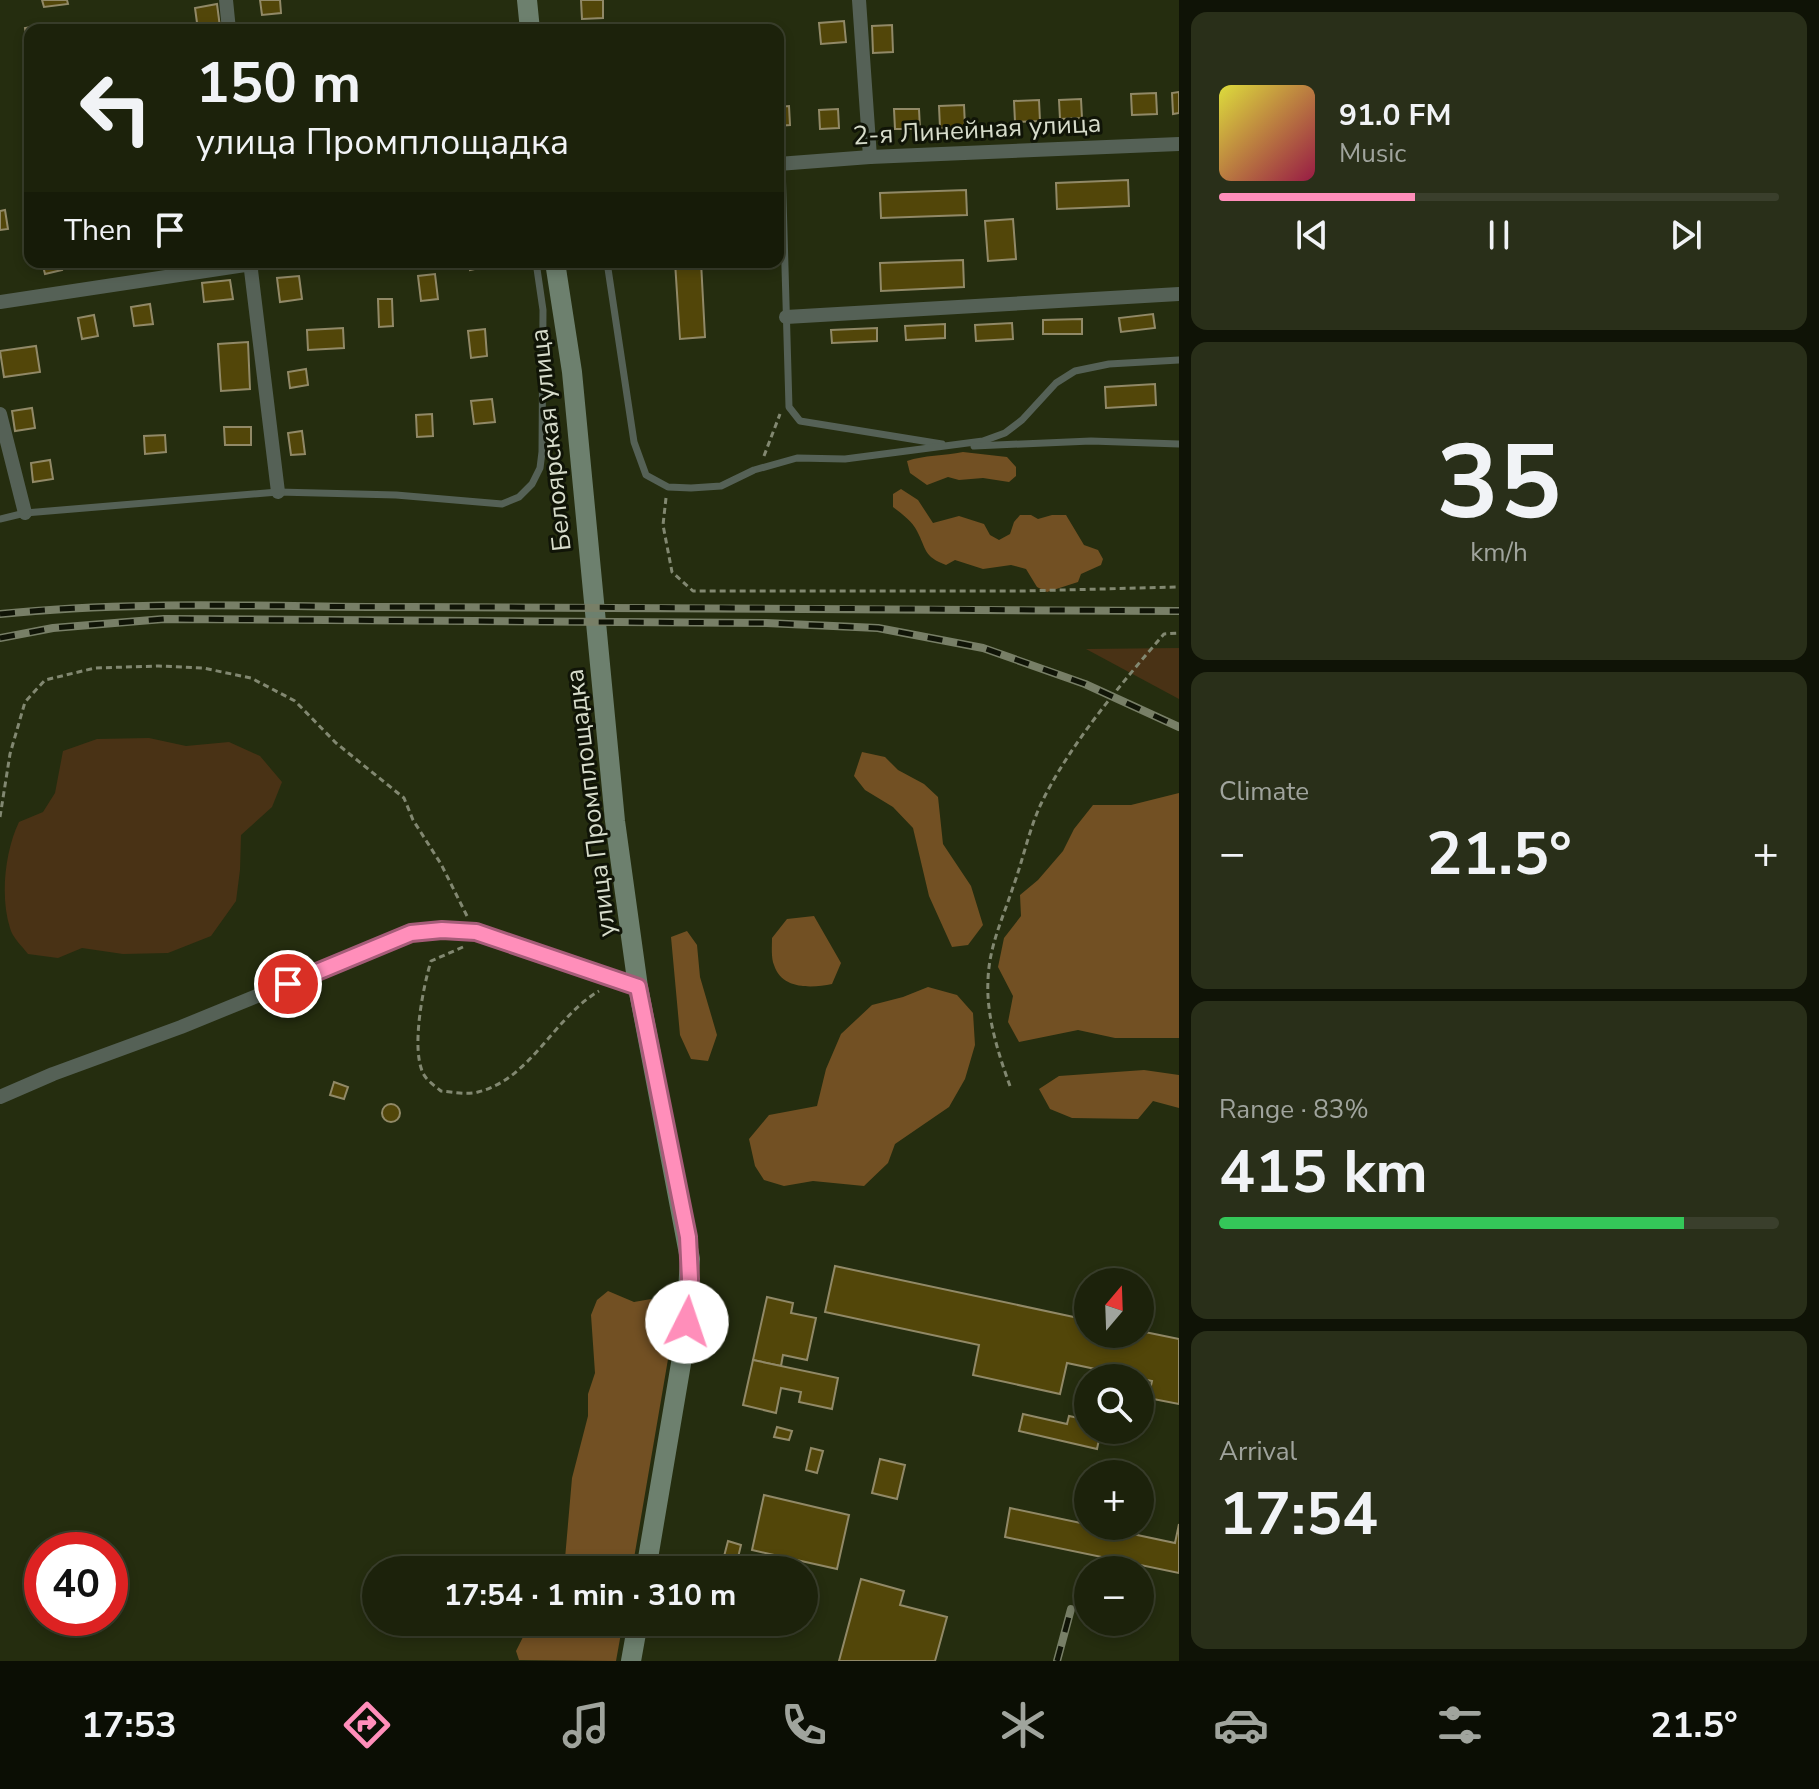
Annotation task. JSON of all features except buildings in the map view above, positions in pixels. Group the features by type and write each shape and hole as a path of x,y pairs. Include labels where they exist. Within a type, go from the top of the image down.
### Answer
{"street":[{"path":"226,0 228,24"},
{"path":"527,0 529,24"},
{"path":"859,0 870,157"},
{"name":"2-я Линейная улица","path":"784,164 1179,144"},
{"path":"0,302 222,268"},
{"path":"256,268 278,492"},
{"name":"Белоярская улица","path":"556,268 572,372 594,613"},
{"path":"786,317 1179,294"},
{"path":"0,414 25,513"},
{"name":"улица Промплощадка","path":"594,613 615,821 638,987 690,1259 685,1340 648,1556"},
{"name":"улица Промплощадка","path":"0,1097 411,933 442,930 476,932 638,987"},
{"path":"631,1661 635,1636"}],"lane":[{"path":"784,266 789,407 800,421 954,446 1005,433 1022,420 1056,383 1075,371 1109,364 1179,360"},
{"path":"0,519 25,513 278,492 396,495 502,504 519,497 532,484 540,468 542,452 543,310 537,268"},
{"path":"608,268 634,442 646,475 668,487 721,486 754,470 797,458 845,459 954,446 1024,446 1091,441 1179,444"}],"path":[{"path":"754,470 768,450 780,414"},
{"path":"668,487 663,525 672,572 693,591 1023,591 1179,587"},
{"path":"1010,1086 999,1055 987,983 991,947 1020,867 1023,848 1041,804 1079,740 1164,634 1179,633"},
{"path":"0,817 10,754 25,702 45,680 95,668 159,666 203,668 251,678 295,701 336,743 404,798 413,820 441,864 476,932"},
{"path":"473,947 459,947 431,961 424,986 419,1048 423,1074 441,1091 476,1093 511,1077 584,1000 616,981"}],"shaded area":[{"path":"963,452 1007,457 1016,467 1016,476 1009,482 948,477 927,485 910,473 907,461"},
{"path":"901,489 918,500 933,523 959,516 984,524 990,535 999,540 1010,534 1020,515 1038,519 1066,515 1084,545 1098,550 1103,559 1101,565 1081,574 1078,582 1047,592 1037,587 1026,569 1011,565 983,569 955,560 946,565 929,555 912,524 893,507 893,494"},
{"path":"1179,648 1179,699 1086,649"},
{"path":"149,738 186,746 229,742 260,756 282,782 272,807 241,835 236,901 211,936 168,953 123,954 82,948 58,958 28,954 11,931 5,902 7,860 19,822 43,812 55,793 63,751 97,739"},
{"path":"862,752 885,757 898,770 924,784 938,797 943,844 971,886 983,925 968,945 952,947 929,896 913,828 893,807 865,790 854,776"},
{"path":"1179,793 1179,1038 1115,1038 1078,1030 1019,1042 1008,1022 1013,996 998,967 1004,938 1021,916 1020,895 1063,851 1074,829 1093,805 1131,805"},
{"path":"814,916 841,963 832,984 791,983 778,973 774,965 772,938 787,919"},
{"path":"687,931 697,945 700,977 717,1035 708,1061 691,1059 680,1035 671,937"},
{"path":"928,987 957,995 973,1013 975,1045 965,1079 949,1107 895,1144 888,1163 864,1186 813,1181 784,1186 764,1180 755,1166 749,1139 769,1115 817,1106 826,1069 841,1034 872,1005"},
{"path":"1144,1070 1179,1075 1179,1108 1153,1101 1138,1119 1072,1118 1050,1109 1039,1089 1059,1076"},
{"path":"608,1291 634,1302 651,1299 671,1313 674,1324 634,1556 565,1556 572,1478 595,1373 591,1315 597,1300"},
{"path":"620,1636 616,1661 519,1660 516,1651 523,1637"}],"railway":[{"path":"0,614 102,607 205,605 1179,611"},
{"path":"0,638 53,628 164,619 766,623 878,628 983,648 1085,684 1179,727"},
{"path":"1057,1661 1071,1609"}],"route":[{"path":"288,984 411,933 442,930 476,932 638,987 688,1237 690,1279 687,1322"}]}
